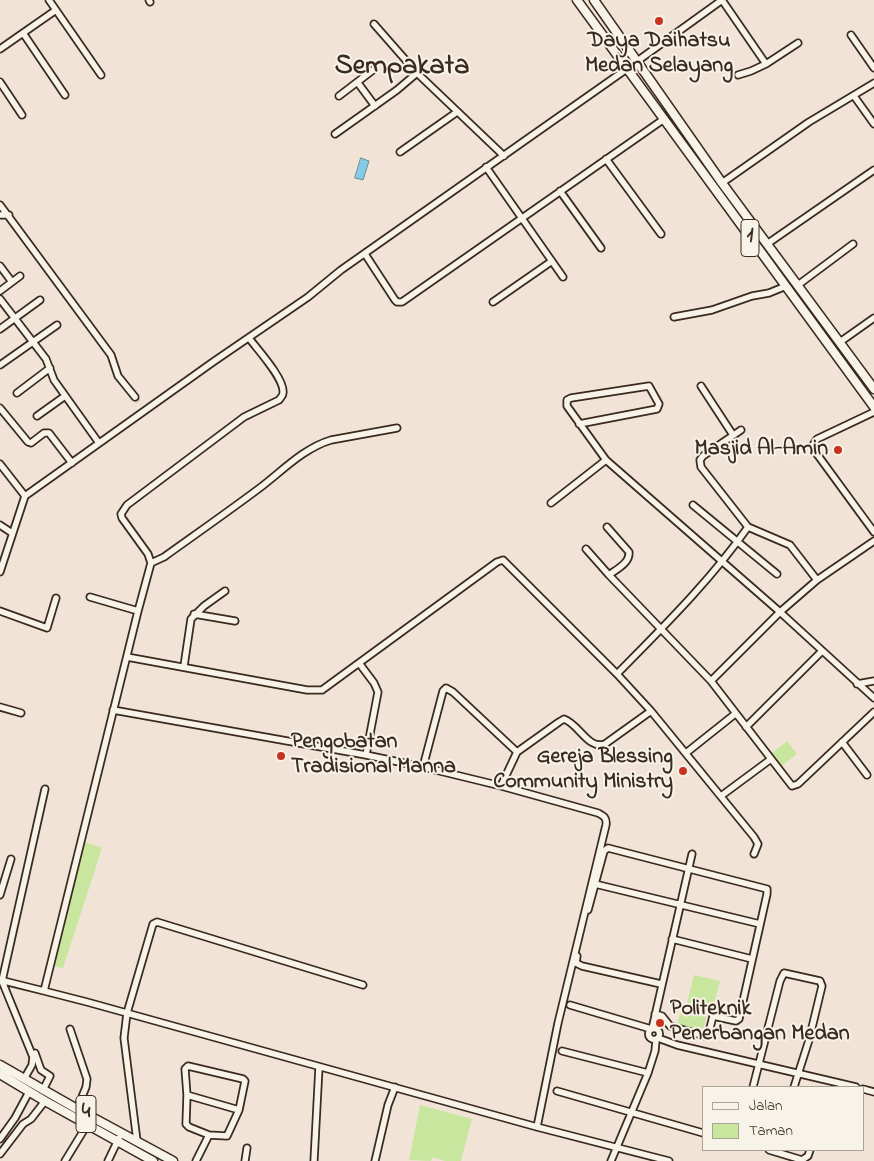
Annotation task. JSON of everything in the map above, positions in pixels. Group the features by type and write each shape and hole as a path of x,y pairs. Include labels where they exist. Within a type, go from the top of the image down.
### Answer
{"highway":[{"name":"1","path":"577,0 874,407"},
{"name":"1","path":"594,0 722,183 874,389"},
{"name":"4","path":"0,1065 76,1109 174,1161"},
{"name":"4","path":"0,1074 154,1161"}],"street":[{"path":"49,0 101,76"},
{"path":"636,62 722,0 766,64"},
{"path":"0,49 56,10"},
{"path":"374,24 417,73 504,156"},
{"path":"23,33 65,95"},
{"path":"851,35 874,68"},
{"path":"738,75 766,64 798,43"},
{"path":"0,572 24,496 72,463 143,408 249,338 486,167 628,68"},
{"path":"339,96 373,70"},
{"path":"335,134 417,73"},
{"path":"0,82 22,114"},
{"path":"358,82 375,106"},
{"path":"722,183 809,122 874,83"},
{"path":"854,96 874,124"},
{"path":"400,152 457,112"},
{"path":"365,254 395,300 402,302 664,119"},
{"path":"606,159 661,234"},
{"path":"486,167 563,277"},
{"path":"767,244 874,170"},
{"path":"560,191 601,248"},
{"path":"0,205 111,355 118,376 135,397"},
{"path":"0,215 9,215"},
{"path":"798,285 852,244"},
{"path":"493,302 552,261"},
{"path":"0,266 12,282"},
{"path":"0,290 20,276"},
{"path":"674,317 712,310 786,286"},
{"path":"0,299 46,359 52,377 99,443"},
{"path":"0,329 40,300"},
{"path":"840,342 874,318"},
{"path":"0,365 57,325"},
{"path":"44,991 151,564 148,554 122,518 123,509 244,417 279,400 283,396 277,376 249,338"},
{"path":"17,393 50,368"},
{"path":"579,424 657,409 659,404 651,388 646,385 570,398 567,400 567,406 579,424 606,460 780,612 874,698"},
{"path":"702,386 733,435"},
{"path":"37,416 65,396"},
{"path":"0,408 28,442 32,442 44,433 49,433 72,463"},
{"path":"874,412 817,439 813,446 874,532"},
{"path":"151,564 164,557 298,458 320,444 331,440 397,428"},
{"path":"741,430 703,456 700,463 701,467 748,527 790,545 818,580"},
{"path":"551,503 606,460"},
{"path":"0,464 24,496"},
{"path":"693,505 777,574"},
{"path":"0,525 12,533"},
{"path":"607,527 629,552 630,556 627,561 609,575"},
{"path":"616,674 661,629 721,562 748,527"},
{"path":"711,681 780,612 818,580 874,541"},
{"path":"586,549 711,681 792,786 796,786 874,712"},
{"path":"127,657 317,691 329,686 497,562 503,560 651,711 756,840 757,846 754,854"},
{"path":"184,666 191,619 194,614 225,591"},
{"path":"90,597 138,611"},
{"path":"0,611 47,628 56,598"},
{"path":"194,614 235,621"},
{"path":"746,727 822,651"},
{"path":"360,663 378,692 366,755"},
{"path":"858,684 874,681"},
{"path":"423,767 443,691 446,688 453,692 516,752"},
{"path":"0,706 21,712"},
{"path":"113,710 423,767 501,786 604,816 606,821 558,1023 537,1127"},
{"path":"501,786 516,752 564,719 570,721 593,743 600,745 605,744 651,711"},
{"path":"686,753 735,714"},
{"path":"842,742 866,775"},
{"path":"721,796 771,759"},
{"path":"24,1079 32,1065 33,1057 3,981 45,789"},
{"path":"655,1014 662,1016 670,1026 705,1036 709,1032 713,1016 738,1021 767,894 766,889 608,848 604,851 576,963 661,984"},
{"path":"692,854 652,1029 648,1032 649,1037 652,1040 657,1039 852,1086"},
{"path":"0,895 3,872 11,858"},
{"path":"595,884 760,924"},
{"path":"137,1141 124,1038 127,1013 152,925 156,922 363,985"},
{"path":"672,939 752,959"},
{"path":"753,1086 784,973 820,981 822,986 809,1040 794,1086"},
{"path":"3,981 127,1013 537,1127 669,1161"},
{"path":"3,981 41,1068 50,1076 43,1090"},
{"path":"570,1005 652,1029"},
{"path":"70,1029 87,1079 86,1087 76,1109"},
{"path":"611,1161 648,1073 657,1039"},
{"path":"562,1051 648,1073"},
{"path":"188,1066 243,1079 245,1084 239,1110 227,1136 209,1135 186,1125 187,1095 185,1069 188,1066"},
{"path":"314,1161 319,1067"},
{"path":"826,1086 828,1080"},
{"path":"375,1161 388,1105 395,1087"},
{"path":"556,1091 702,1133"},
{"path":"7,1144 0,1139 30,1092"},
{"path":"187,1095 239,1110"},
{"path":"0,1154 23,1124 32,1119 45,1101"},
{"path":"15,1118 23,1124"},
{"path":"65,1161 87,1124"},
{"path":"108,1161 122,1134"},
{"path":"196,1161 209,1135"},
{"path":"245,1161 247,1148"},
{"path":"777,1151 802,1160 808,1156 810,1151"}],"green space":[{"path":"787,741 797,754 778,769 768,756"},
{"path":"82,841 102,848 63,968 52,966"},
{"path":"694,975 720,981 711,1014 686,1007"},
{"path":"681,1011 706,1017 703,1031 677,1025"},
{"path":"420,1105 472,1119 461,1161 445,1161 432,1157 431,1161 409,1160"}],"water":[{"path":"361,158 369,161 363,180 355,178"}],"tunnel":[{"path":"135,397 140,404"}],"place":[{"name":"Daya Daihatsu Medan Selayang","path":"659,21"},
{"name":"Masjid Al-Amin","path":"838,450"},
{"name":"Pengobatan Tradisional Manna","path":"281,756"},
{"name":"Gereja Blessing Community Ministry","path":"683,771"},
{"name":"Politeknik Penerbangan Medan","path":"660,1023"}],"district":[{"name":"Sempakata","path":"402,68"}]}
